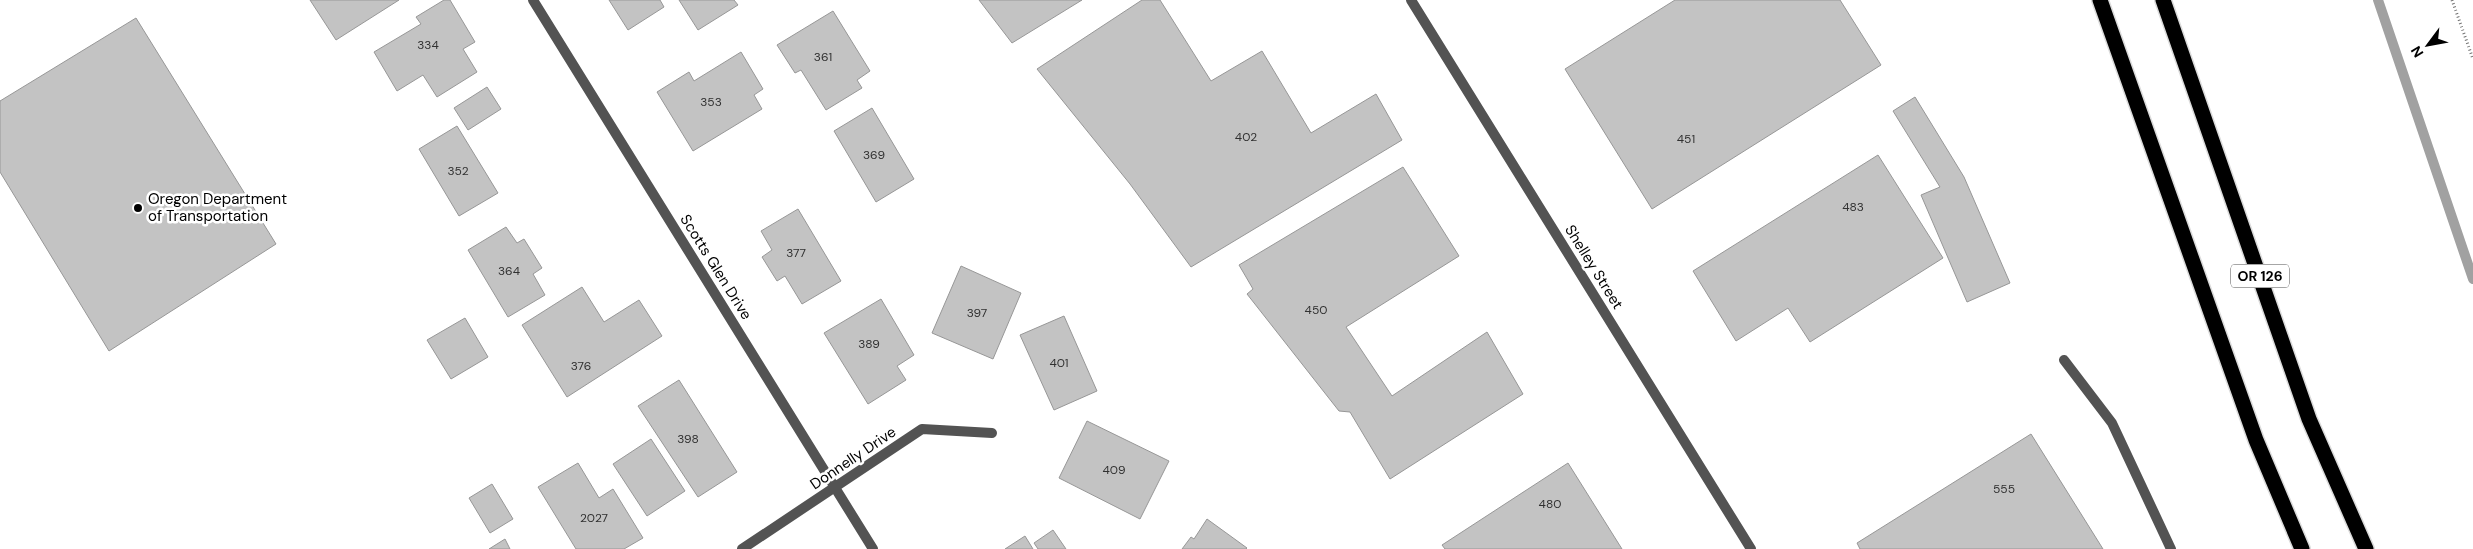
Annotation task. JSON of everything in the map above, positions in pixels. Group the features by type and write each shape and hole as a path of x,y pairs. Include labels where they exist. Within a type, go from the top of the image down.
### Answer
{"highway":[{"path":"2100,0 2256,440 2302,549"},
{"name":"OR 126","path":"2163,0 2309,419 2366,549"}],"street":[{"name":"Scotts Glen Drive","path":"533,0 873,549"},
{"name":"Shelley Street","path":"1411,0 1751,549"},
{"path":"2064,360 2112,423 2172,549"},
{"name":"Donnelly Drive","path":"742,549 835,489 922,429 992,433"}],"path":[{"path":"2452,0 2473,59"}],"building":[{"path":"310,0 399,0 336,40"},
{"path":"444,0 450,0 475,42 463,49 477,72 437,97 423,75 397,91 374,52 421,24 416,17"},
{"path":"609,0 660,0 664,7 628,30"},
{"path":"679,0 734,0 738,5 698,30"},
{"path":"979,0 1082,0 1012,43"},
{"path":"1142,0 1160,0 1211,81 1262,51 1311,133 1376,94 1402,140 1191,267 1130,184 1037,69"},
{"path":"1675,0 1840,0 1881,65 1652,209 1565,69"},
{"path":"833,11 870,71 857,80 862,88 826,110 801,70 795,73 777,45"},
{"name":"Oregon Department of Transportation","path":"136,18 276,244 109,351 0,172 0,101"},
{"path":"741,52 763,89 754,95 762,109 693,151 657,92 689,72 694,81"},
{"path":"487,87 501,109 468,130 454,108"},
{"path":"1915,97 1964,177 2010,283 1967,302 1921,195 1940,187 1893,111"},
{"path":"872,108 914,179 876,202 834,131"},
{"path":"457,126 498,193 459,216 419,149"},
{"path":"1878,155 1943,258 1810,342 1788,308 1736,341 1693,271"},
{"path":"1403,167 1459,256 1346,327 1392,396 1487,332 1523,394 1390,479 1350,412 1339,411 1247,294 1253,289 1239,265"},
{"path":"798,209 841,281 802,304 785,276 777,281 762,257 772,250 761,231"},
{"path":"506,227 517,243 524,239 542,268 533,274 545,295 508,317 468,250"},
{"path":"961,266 1021,293 993,359 932,333"},
{"path":"582,287 604,322 639,300 662,336 567,397 522,325"},
{"path":"881,299 914,355 897,366 906,380 868,404 824,333"},
{"path":"1064,316 1097,391 1054,410 1020,335"},
{"path":"465,318 488,357 451,379 427,340"},
{"path":"679,380 737,472 698,497 638,406"},
{"path":"1087,421 1169,461 1140,519 1059,478"},
{"path":"2031,434 2103,549 1860,549 1857,543"},
{"path":"651,439 685,491 647,516 613,464"},
{"path":"578,463 599,498 613,489 643,538 624,549 576,549 538,487"},
{"path":"1568,463 1622,549 1445,549 1442,545"},
{"path":"492,484 513,519 490,533 469,498"},
{"path":"1207,519 1247,548 1182,549 1191,537 1194,539"},
{"path":"1053,530 1066,549 1038,549 1034,543"},
{"path":"1025,536 1033,549 1005,549"},
{"path":"505,539 510,549 489,549"}],"waterway":[{"path":"2378,0 2473,279"}],"place":[{"name":"Oregon Department of Transportation","path":"138,208"}]}
